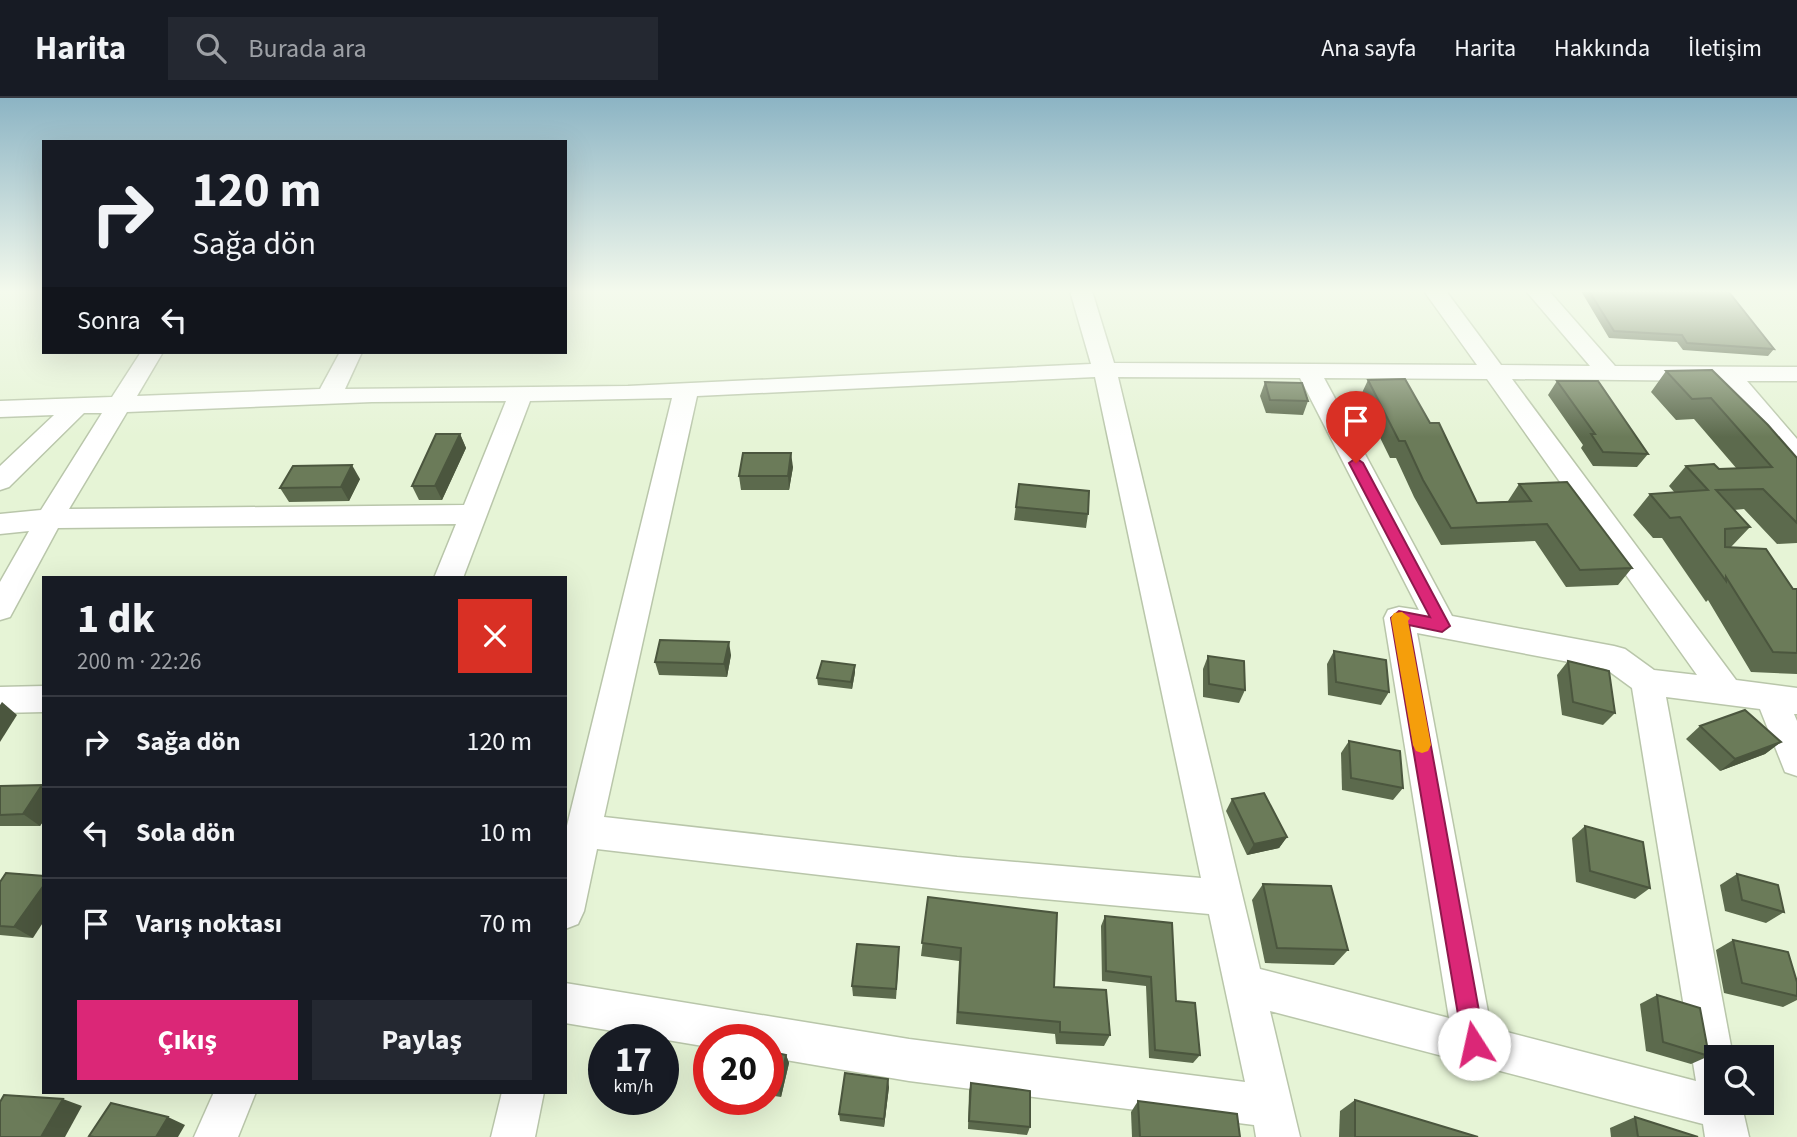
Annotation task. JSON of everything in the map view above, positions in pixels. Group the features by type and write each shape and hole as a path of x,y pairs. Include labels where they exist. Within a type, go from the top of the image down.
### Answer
{"street":[{"path":"567,1003 1275,1121 1105,370 1096,339"},
{"path":"1471,339 1727,693"},
{"path":"1580,339 1609,373"},
{"path":"0,610 49,519 151,354"},
{"path":"329,396 350,354"},
{"path":"0,409 329,396 628,393 1105,370 1797,374"},
{"path":"1308,371 1442,626"},
{"path":"1727,373 1797,455"},
{"path":"567,903 686,390"},
{"path":"448,576 522,392"},
{"path":"0,481 76,407"},
{"path":"0,524 49,519 473,514"},
{"path":"1474,1044 1399,618 1614,658 1647,682 1784,700 1797,762"},
{"path":"1647,682 1710,1045"},
{"path":"0,701 42,699"},
{"path":"584,831 957,874 1224,898"},
{"path":"1244,985 1704,1103"},
{"path":"216,1137 233,1094"},
{"path":"513,1137 523,1094"}],"building":[{"path":"1685,339 1766,339 1774,349 1687,343"},
{"path":"1712,370 1797,458 1797,523 1763,489 1716,490 1750,527 1725,529 1725,547 1766,549 1793,589 1797,589 1797,653 1773,652 1726,577 1726,581 1680,517 1670,518 1650,494 1708,490 1686,466 1714,464 1719,469 1772,467 1711,398 1692,399 1666,371"},
{"path":"1405,379 1430,423 1439,423 1477,503 1531,501 1519,484 1567,482 1632,568 1580,570 1547,524 1451,528 1423,480 1405,441 1399,441 1368,380"},
{"path":"1557,381 1598,381 1648,454 1603,452 1591,434 1595,434"},
{"path":"1265,382 1302,383 1308,401 1270,400"},
{"path":"436,434 460,434 435,486 412,486"},
{"path":"743,453 791,453 788,476 739,476"},
{"path":"352,465 341,487 280,488 293,466"},
{"path":"1019,484 1089,491 1088,514 1016,507"},
{"path":"660,640 729,642 724,664 655,662"},
{"path":"1334,651 1386,660 1389,692 1336,682"},
{"path":"1208,656 1244,661 1245,690 1209,684"},
{"path":"822,661 855,665 851,682 817,678"},
{"path":"1568,661 1609,671 1615,713 1573,702"},
{"path":"1745,710 1781,742 1735,759 1700,726"},
{"path":"1349,741 1400,751 1403,788 1351,778"},
{"path":"42,785 23,814 0,815 0,786"},
{"path":"1264,793 1287,837 1254,844 1232,799"},
{"path":"1585,826 1643,842 1650,888 1590,871"},
{"path":"6,873 42,876 42,888 14,927 0,926 0,882"},
{"path":"1737,874 1778,885 1784,912 1742,900"},
{"path":"1263,884 1331,886 1348,950 1277,948"},
{"path":"928,897 1057,913 1054,987 1106,990 1110,1035 1060,1032 1060,1022 958,1012 961,948 922,943"},
{"path":"1105,916 1172,923 1176,1001 1195,1003 1200,1055 1155,1050 1151,977 1106,971"},
{"path":"1733,940 1788,952 1797,982 1797,996 1742,983"},
{"path":"857,944 899,947 896,989 852,986"},
{"path":"1657,995 1700,1008 1707,1045 1704,1045 1704,1054 1663,1042"},
{"path":"845,1073 888,1079 884,1119 839,1114"},
{"path":"971,1083 1030,1091 1030,1127 969,1121"},
{"path":"4,1095 63,1099 41,1137 0,1137 0,1102"},
{"path":"1355,1100 1478,1137 1355,1137"},
{"path":"1138,1101 1237,1114 1240,1137 1140,1137"},
{"path":"111,1103 168,1117 156,1137 89,1136"},
{"path":"1635,1117 1698,1137 1638,1137"}],"slow traffic":[{"path":"1402,618 1399,618 1422,745"}],"route":[{"path":"1356,463 1442,626 1399,618 1474,1044"}]}
